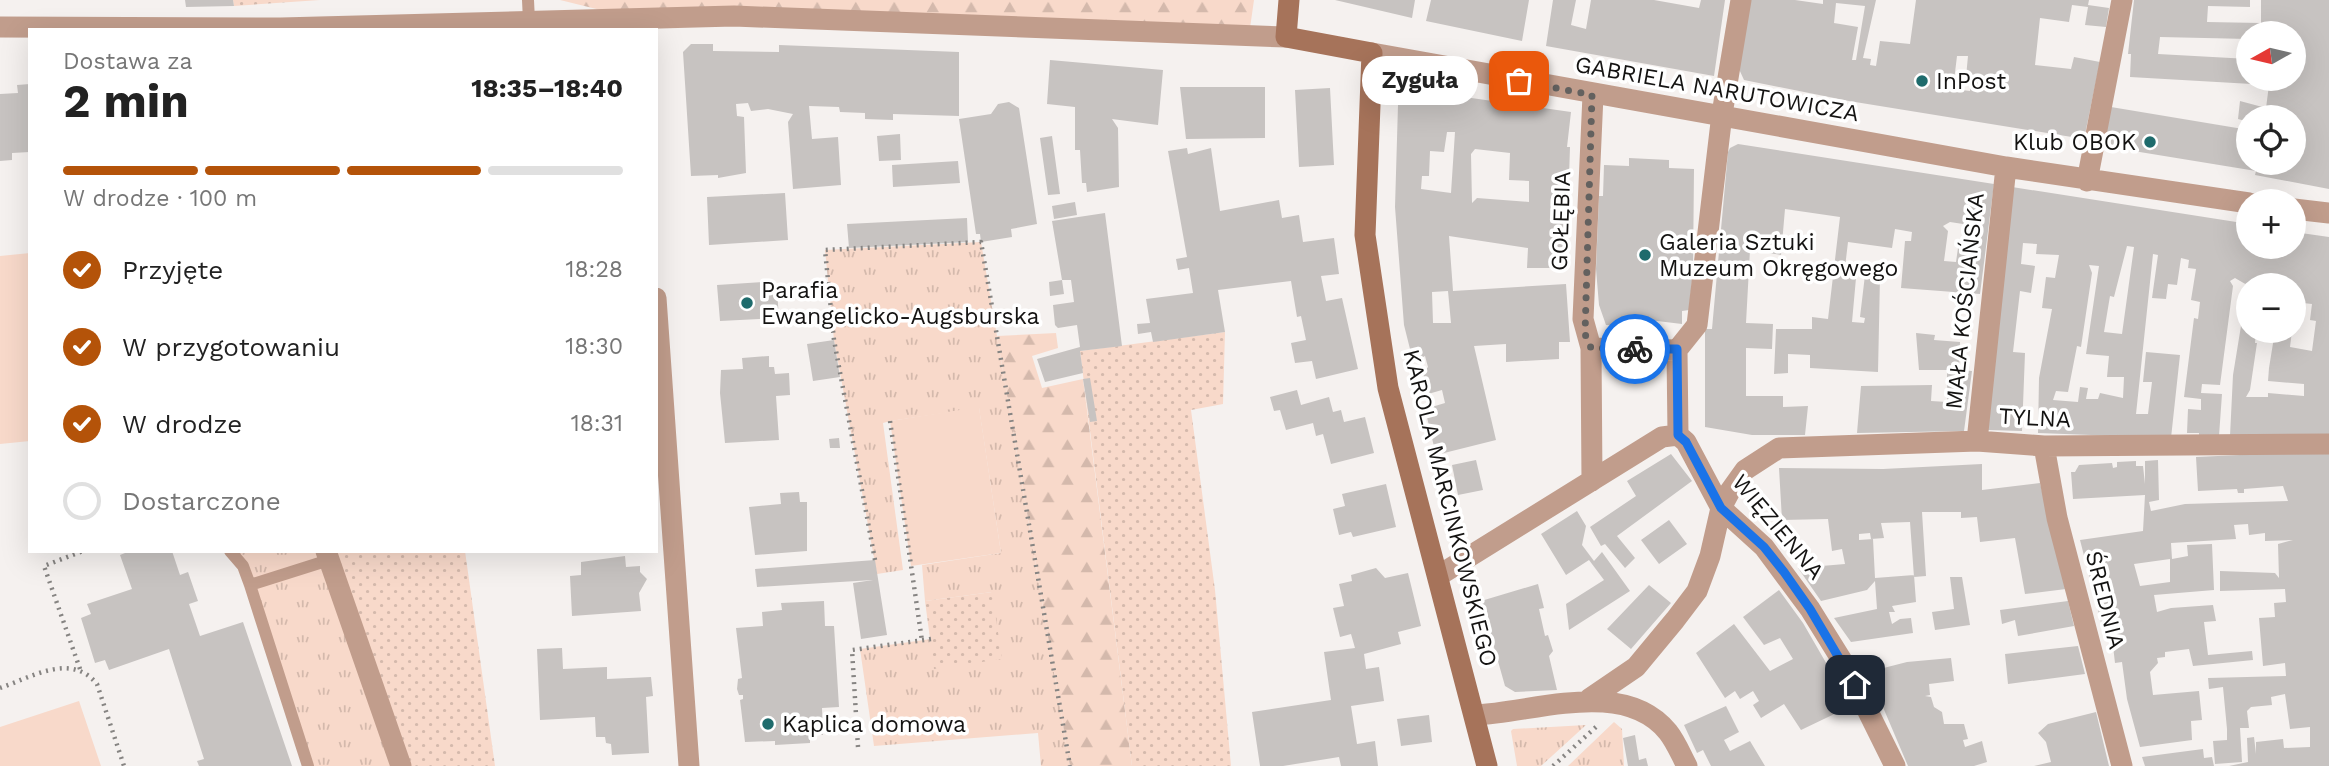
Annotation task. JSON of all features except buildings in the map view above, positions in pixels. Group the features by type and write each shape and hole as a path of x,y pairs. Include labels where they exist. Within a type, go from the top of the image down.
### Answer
{"street":[{"path":"1286,37 1289,0"},
{"path":"1438,576 1662,437 1678,435 1677,349 1697,325 1723,114 1741,0"},
{"path":"2088,181 2122,0"},
{"name":"GABRIELA NARUTOWICZA","path":"294,28 529,10 637,24 734,16 1286,37 1592,95 1723,114 2006,167 2088,181 2236,200"},
{"name":"GABRIELA NARUTOWICZA","path":"0,27 140,28"},
{"name":"KAROLA MARCINKOWSKIEGO","path":"1372,53 1365,235 1388,388 1476,715 1487,766"},
{"name":"GOŁĘBIA","path":"1592,95 1583,320 1591,348 1592,481"},
{"name":"MAŁA KOŚCIAŃSKA","path":"1977,441 2006,167"},
{"path":"2306,210 2329,213"},
{"path":"658,326 689,766"},
{"path":"1591,348 1677,349"},
{"name":"WIĘZIENNA","path":"1678,435 1686,442 1721,508 1764,547 1810,609 1846,667 1895,766"},
{"name":"TYLNA","path":"1721,508 1745,470 1779,447 1977,441 2044,446 2329,444"},
{"name":"ŚREDNIA","path":"2044,446 2057,518 2122,766"},
{"path":"1589,699 1636,667 1697,591 1710,556 1721,508"},
{"path":"328,556 401,766"},
{"path":"1476,715 1512,713 1589,699 1642,710 1668,732 1687,766"}],"lane":[{"path":"232,553 243,566 250,585 308,766"},
{"path":"250,585 328,556"}],"path":[{"path":"875,560 834,340 825,250 981,242 1070,766"},
{"path":"890,421 922,641"},
{"path":"78,553 44,566 80,669 97,684 124,766"},
{"path":"858,747 852,650 931,639"},
{"path":"0,688 58,668 80,669"},
{"path":"1552,766 1599,725"}],"green space":[{"path":"233,0 320,0 234,6"},
{"path":"560,0 1254,0 1249,35 637,19"},
{"path":"981,242 1070,766 1041,766 1038,733 874,746 860,649 931,639 935,669 992,592 925,601 922,565 1001,553 979,408 890,421 883,423 903,570 877,574 834,340 825,250"},
{"path":"28,253 28,441 0,444 0,256"},
{"path":"1225,332 1223,404 1191,410 1215,590 1231,766 1132,766 1080,351"},
{"path":"1056,333 1058,348 1032,356 1042,388 1083,379 1132,766 1070,766 997,336"},
{"path":"979,407 1001,553 911,566 890,421"},
{"path":"230,553 327,553 402,766 308,766 250,585"},
{"path":"328,553 465,553 495,766 401,766"},
{"path":"992,592 1002,659 934,669 925,601"},
{"path":"79,701 101,766 0,766 0,727"},
{"path":"1614,722 1622,729 1624,766 1568,766"},
{"path":"1586,725 1541,766 1517,766 1511,731 1513,729"}],"way so far":[{"path":"1519,81 1592,95 1583,320 1585,334 1591,348 1635,349"}],"place":[{"name":"Zyguła","path":"1519,81"},
{"name":"InPost","path":"1922,81"},
{"name":"Klub OBOK","path":"2150,142"},
{"name":"Galeria Sztuki Muzeum Okręgowego","path":"1645,255"},
{"name":"Parafia Ewangelicko-Augsburska","path":"747,303"},
{"name":"Kaplica domowa","path":"768,724"}],"route":[{"path":"1635,349 1677,349 1678,435 1686,442 1704,472 1721,508 1764,547 1797,590 1855,685"}]}
